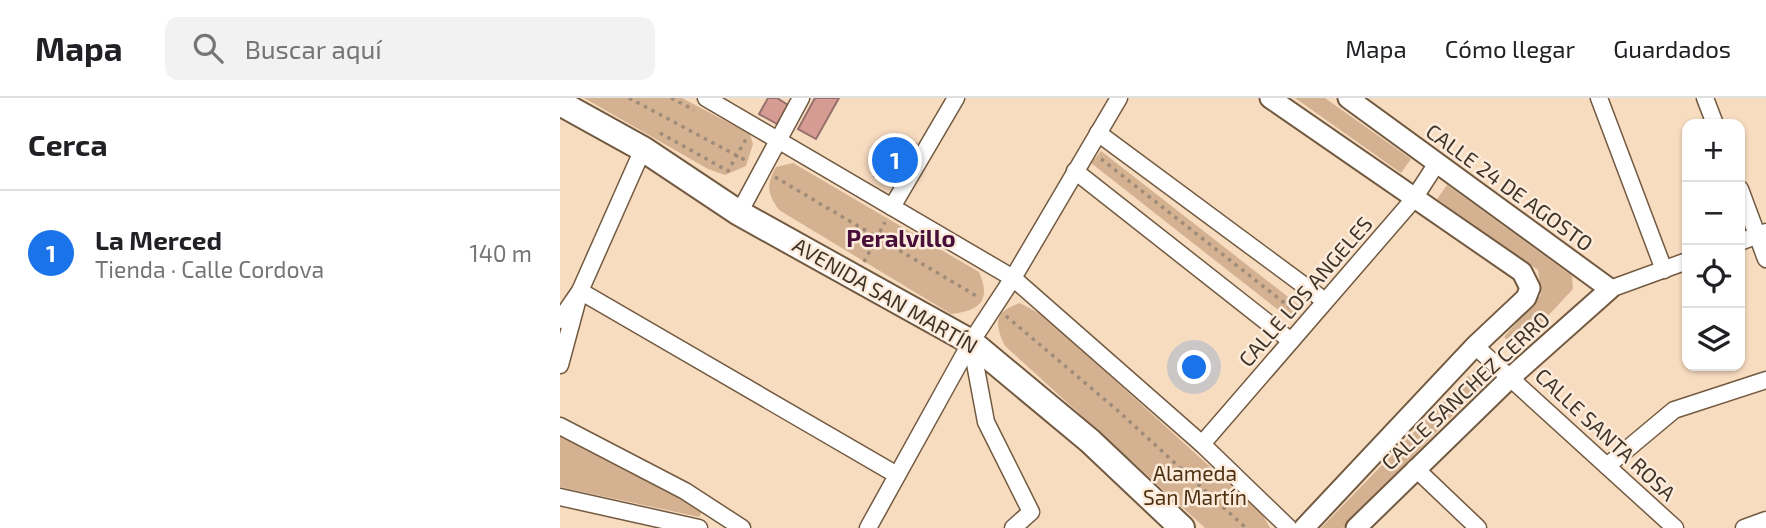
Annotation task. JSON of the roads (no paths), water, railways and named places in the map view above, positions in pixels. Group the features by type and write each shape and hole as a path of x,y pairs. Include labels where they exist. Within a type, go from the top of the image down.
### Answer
{"main road":[{"name":"AVENIDA SAN MARTÍN","path":"560,103 650,140 739,213 971,342 1090,441 1182,528"}],"street":[{"path":"706,98 1013,278 1202,443 1289,528"},
{"path":"739,213 801,98"},
{"path":"892,207 956,98"},
{"path":"867,528 971,342 1013,278 1119,98"},
{"path":"1270,98 1413,200"},
{"name":"CALLE 24 DE AGOSTO","path":"1348,98 1610,289"},
{"path":"1599,98 1664,270"},
{"path":"1704,98 1713,119"},
{"path":"1098,133 1325,301"},
{"path":"560,320 580,291 650,140"},
{"name":"CALLE LOS ANGELES","path":"1202,443 1413,200 1437,163"},
{"path":"1075,172 1291,341"},
{"path":"1745,199 1762,234 1766,259"},
{"name":"CALLE SANCHEZ CERRO","path":"1304,528 1475,346 1526,298 1530,288 1522,272 1413,200"},
{"path":"1745,240 1762,234"},
{"path":"1610,289 1682,263"},
{"name":"CALLE SANCHEZ CERRO","path":"1356,528 1511,377 1610,289"},
{"path":"560,365 580,291"},
{"path":"580,291 897,475"},
{"path":"971,342 986,422 1031,512 1013,528"},
{"name":"CALLE SANTA ROSA","path":"1475,346 1675,528"},
{"path":"1607,466 1674,410 1766,380"},
{"path":"560,426 685,491 741,528"},
{"path":"1415,468 1478,528"},
{"path":"560,496 699,528"},
{"path":"1744,528 1766,520"}],"place":[{"name":"La Merced","path":"895,160"}],"district":[{"name":"Peralvillo","path":"901,239"}],"park label":[{"name":"Alameda San Martín","path":"1195,486"}]}
